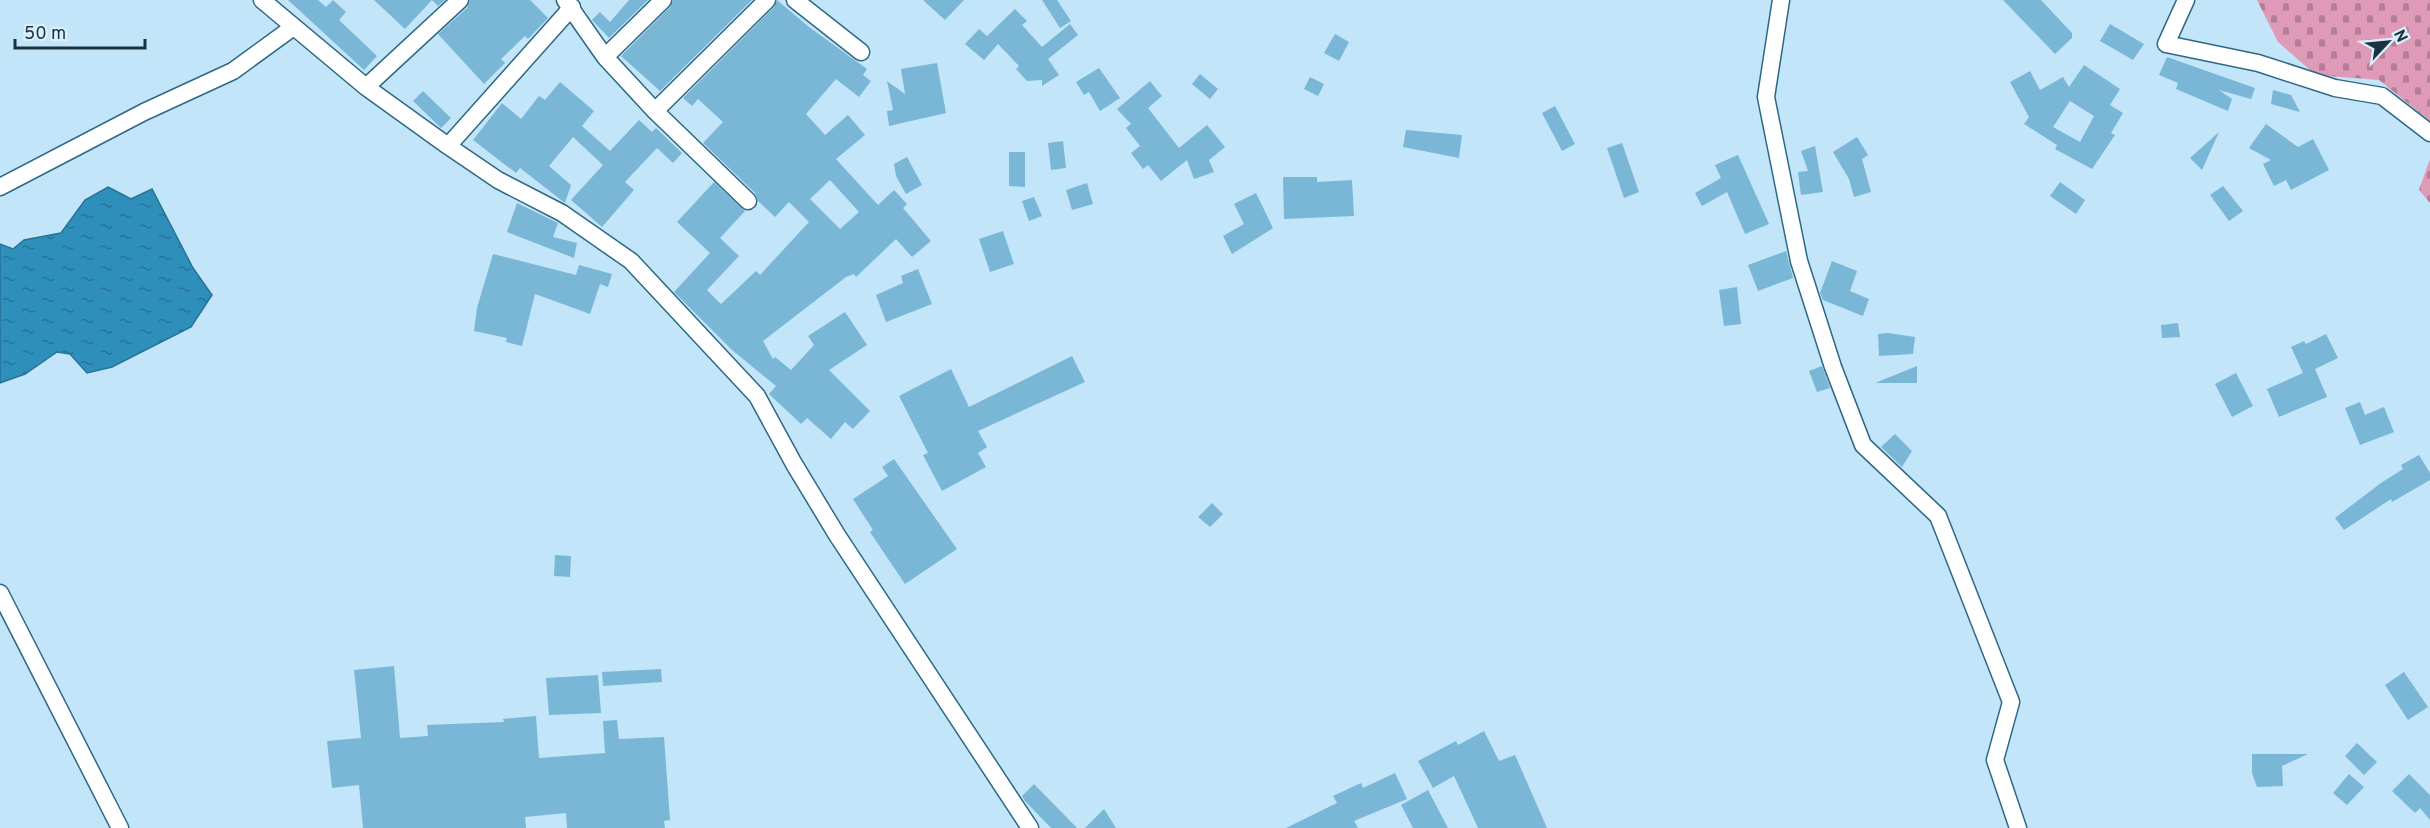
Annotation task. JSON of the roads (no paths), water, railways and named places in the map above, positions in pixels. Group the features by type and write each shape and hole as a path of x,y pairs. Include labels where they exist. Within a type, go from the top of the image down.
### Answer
{"street":[{"path":"262,0 292,28 366,87 448,146 498,180 562,213 631,261 757,396 794,464 837,535 1030,828"},
{"path":"366,87 460,0"},
{"path":"605,57 663,0"},
{"path":"655,111 766,0"},
{"path":"795,0 861,52"},
{"path":"1780,0 1766,96 1799,261 1833,367 1863,445 1938,516 2012,702 1995,760 2018,828"},
{"path":"2187,0 2166,44 2258,63 2335,88 2382,96 2430,133"},
{"path":"448,146 568,3 605,57 655,111 748,201"},
{"path":"0,187 144,112 233,71 292,28"},
{"path":"0,593 120,828"}],"water":[{"path":"108,187 131,199 152,189 193,268 212,295 191,327 112,367 87,373 70,354 57,352 25,374 0,383 0,244 13,249 24,240 61,233 85,200"}]}
